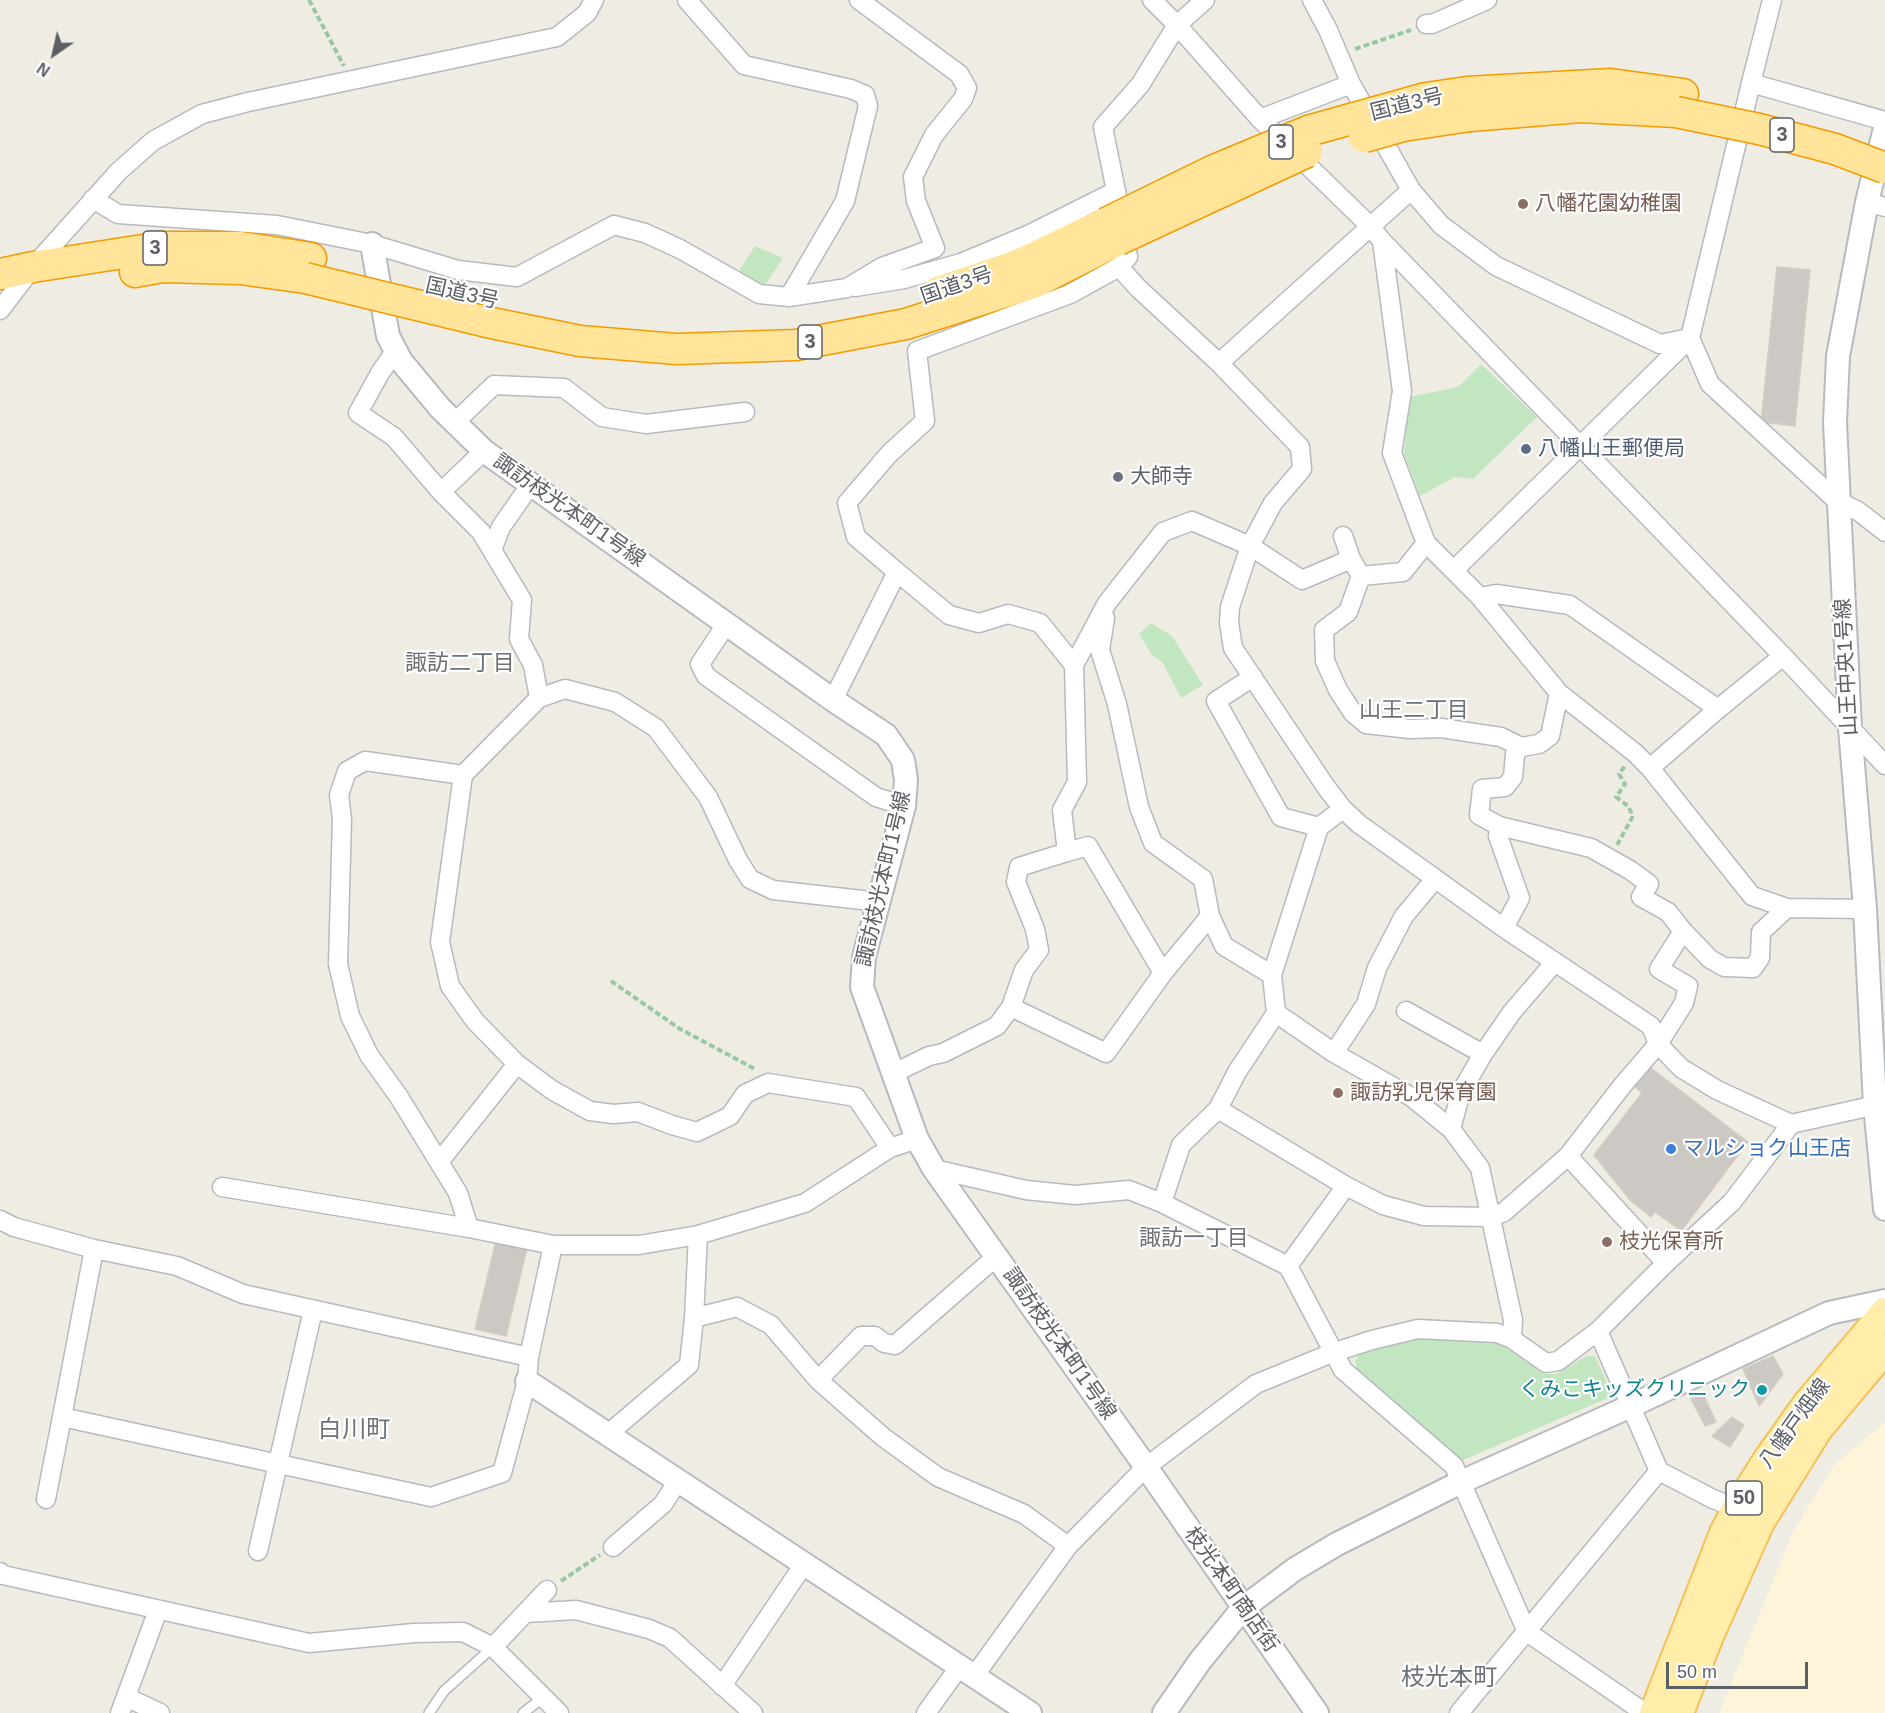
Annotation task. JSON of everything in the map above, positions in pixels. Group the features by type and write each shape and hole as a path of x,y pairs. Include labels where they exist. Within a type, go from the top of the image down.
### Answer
{"highway":[{"name":"国道3号","path":"10,287 162,267 308,268 489,312 580,341 677,349 796,345 906,324 1023,286 1308,152 1403,126 1469,104 1611,84 1758,129 1835,149 1885,168"},
{"name":"国道3号","path":"1679,103 1760,109 1841,129 1885,146"}],"main road":[{"name":"八幡戸畑線","path":"1654,1713 1737,1508 1807,1404 1885,1312"},
{"name":"八幡戸畑線","path":"1679,1713 1709,1636 1760,1522 1818,1429 1885,1349"}],"street":[{"path":"10,287 119,171 153,141 202,114 347,74 557,37 587,13 594,0"},
{"path":"687,0 744,65 851,88 865,95 868,106 844,201 789,297"},
{"path":"847,288 882,267 935,248 916,201 913,177 934,135 963,99 967,88 959,74 859,0"},
{"path":"1152,0 1260,119 1370,226 1885,765"},
{"path":"1114,243 1128,257 1102,127 1140,85 1177,25 1206,0"},
{"path":"1312,0 1345,54 1350,84 1411,190 1441,225 1497,266 1660,344 1690,338"},
{"path":"1425,24 1432,24 1487,0"},
{"path":"1454,570 1690,338 1772,0"},
{"path":"1751,83 1885,121"},
{"path":"1260,119 1350,84"},
{"name":"山王中央1号線","path":"1885,128 1876,204 1838,356 1835,422 1837,501 1851,728 1880,1104 1885,1209"},
{"path":"1219,363 1411,190"},
{"path":"93,199 118,214 277,225 372,244 458,270 517,277 614,225 645,233 672,245 759,294 789,297 904,279 961,263 1030,234 1116,191"},
{"path":"1382,241 1402,391 1392,453 1425,543 1480,597 1559,693 1635,753 1650,768 1752,896 1787,908 1865,909"},
{"path":"1114,243 1138,288 1219,363 1300,447 1302,469 1273,503 1250,546 1230,607 1229,623 1233,648 1343,809 1359,824 1504,928 1651,1026 1658,1044 1681,1068 1717,1090 1791,1124 1880,1104"},
{"path":"1074,665 1040,623 1008,614 979,623 948,615 856,537 847,503 889,454 925,421 917,351 1070,294 1114,243"},
{"name":"諏訪枝光本町1号線","path":"372,244 388,336 414,377 454,422 484,451 833,700 886,735 903,760 906,780 904,806 864,957 862,987 917,1139 934,1169 1146,1467"},
{"path":"1690,338 1710,384 1837,501 1858,511 1884,531"},
{"path":"396,350 380,373 358,413 394,437 441,492 481,532 522,600 519,639 533,665 539,699"},
{"path":"454,422 494,385 564,388 603,417 646,424 745,412"},
{"path":"441,492 484,451"},
{"path":"492,550 501,526 531,484"},
{"path":"1067,852 1062,810 1077,782 1074,665 1107,603 1163,532 1192,521 1250,546 1302,580 1351,559"},
{"path":"1343,536 1351,559 1361,576"},
{"path":"1361,576 1403,572 1425,543"},
{"path":"833,700 897,572"},
{"path":"1361,576 1348,612 1324,630 1325,661 1338,690 1353,713 1366,723 1501,737 1521,747 1539,744 1550,736 1559,693"},
{"path":"1480,597 1496,594 1570,606 1718,709"},
{"path":"1107,603 1100,650 1118,704 1139,807 1153,843 1203,879 1210,916 1224,946 1272,975"},
{"path":"727,623 700,664 706,676 876,797 904,806"},
{"path":"1650,768 1783,656"},
{"path":"1253,677 1216,701 1281,817 1319,827"},
{"path":"880,902 773,890 750,879 738,860 708,797 656,728 615,702 565,689 539,699 463,775 440,942 450,986 475,1021 517,1064 552,1090 590,1111 613,1114 638,1112 698,1132 730,1116 745,1094 769,1080 856,1097 890,1148"},
{"path":"1521,747 1515,754 1513,777 1505,787 1482,789 1479,814 1499,826 1592,848 1630,870 1649,884 1641,897 1668,912 1710,959 1724,967 1753,968 1760,958 1761,932 1787,908"},
{"path":"463,775 365,761 347,771 339,795 342,819 338,963 350,1016 369,1055 399,1097 458,1193 469,1228"},
{"path":"1162,1203 1181,1145 1218,1109 1237,1072 1276,1014 1272,975 1319,827 1343,809"},
{"path":"1499,826 1498,836 1520,898 1504,928"},
{"path":"892,1074 929,1056 943,1053 997,1026 1006,1016 1024,970 1039,950 1035,929 1016,882 1019,867 1088,846 1163,973"},
{"path":"1334,1053 1366,1004 1377,968 1404,916 1435,879"},
{"path":"1011,1007 1106,1053 1163,973 1210,916"},
{"path":"1218,1109 1346,1186 1383,1205 1424,1216 1491,1217 1504,1212 1568,1156 1658,1044 1684,1003 1688,986 1659,969 1683,931"},
{"path":"1451,1129 1461,1092 1483,1054 1512,1012 1555,962"},
{"path":"1406,1011 1483,1054"},
{"path":"1276,1014 1334,1053 1413,1098 1451,1129 1480,1168 1514,1320 1512,1339"},
{"path":"439,1162 517,1064"},
{"path":"926,1713 968,1670 1068,1546 1146,1467 1256,1384 1332,1353 1418,1329 1497,1333 1512,1339 1546,1363 1558,1361 1598,1331 1666,1263 1732,1202 1791,1124"},
{"path":"222,1187 469,1228 553,1245 639,1245 698,1235 805,1203 890,1148 917,1139"},
{"path":"1568,1156 1666,1263"},
{"path":"934,1169 1026,1190 1076,1195 1129,1190 1162,1203 1288,1266 1343,1371 1454,1466 1527,1632 1645,1713"},
{"path":"1288,1266 1346,1186"},
{"path":"0,1220 14,1227 94,1249 177,1266 243,1294 529,1357"},
{"path":"608,1434 689,1365 698,1235"},
{"path":"62,1417 430,1497 502,1473 526,1381 553,1245"},
{"path":"46,1499 94,1249"},
{"path":"818,1380 861,1336 875,1336 884,1343 895,1345 997,1256"},
{"path":"1164,1713 1200,1661 1243,1608 1295,1569 1337,1544 1461,1482 1631,1406 1828,1313 1885,1301"},
{"path":"694,1318 737,1307 771,1325 818,1380 883,1437 938,1477 1024,1514 1068,1546"},
{"path":"258,1551 313,1310"},
{"path":"1598,1331 1659,1472 1737,1508"},
{"path":"526,1381 968,1670 1030,1713"},
{"name":"枝光本町商店街","path":"1146,1467 1317,1713"},
{"path":"1460,1713 1659,1472"},
{"path":"614,1547 663,1504 678,1481"},
{"path":"722,1686 804,1564"},
{"path":"0,1572 3,1575 309,1643 414,1633 463,1632 493,1647 559,1713"},
{"path":"493,1647 547,1590"},
{"path":"158,1610 123,1705 160,1713"},
{"path":"526,1613 576,1610 649,1629 670,1638 753,1713"}],"lane":[{"path":"429,1713 444,1691 493,1647"},
{"path":"523,1713 544,1696"}],"path":[{"path":"309,0 347,74"},
{"path":"1345,54 1425,24"},
{"path":"1609,859 1633,816 1628,806 1616,797 1625,784 1619,774 1635,753"},
{"path":"611,981 680,1029 769,1080"},
{"path":"547,1590 614,1547"}],"shaded area":[{"path":"1885,1422 1885,1713 1719,1713 1793,1532 1834,1465"}],"green space":[{"path":"755,246 783,258 763,288 737,274"},
{"path":"1481,364 1537,417 1473,479 1455,477 1420,496 1404,454 1409,397 1458,387"},
{"path":"1151,623 1172,636 1203,685 1181,698 1163,663 1152,655 1139,634"},
{"path":"1412,1338 1478,1339 1498,1342 1544,1374 1556,1374 1586,1356 1595,1356 1613,1396 1461,1461 1358,1374 1355,1361 1359,1355"}],"building":[{"path":"1777,267 1810,270 1795,426 1761,422"},
{"name":"マルショク山王店","path":"1648,1066 1748,1142 1681,1231 1655,1212 1651,1217 1630,1200 1594,1155 1642,1093 1633,1085"},
{"path":"496,1241 527,1248 506,1336 475,1329"},
{"name":"くみこキッズクリニック","path":"1773,1356 1783,1374 1759,1406 1743,1369"},
{"path":"1703,1394 1716,1422 1705,1426 1691,1399"},
{"path":"1732,1417 1744,1425 1730,1447 1712,1436"}],"place":[{"name":"八幡花園幼稚園","path":"1523,204"},
{"name":"八幡山王郵便局","path":"1526,449"},
{"name":"大師寺","path":"1118,477"},
{"name":"諏訪乳児保育園","path":"1338,1093"},
{"name":"マルショク山王店","path":"1671,1149"},
{"name":"枝光保育所","path":"1607,1242"},
{"name":"くみこキッズクリニック","path":"1762,1390"}],"district":[{"name":"諏訪二丁目","path":"460,664"},
{"name":"山王二丁目","path":"1414,711"},
{"name":"諏訪一丁目","path":"1194,1239"},
{"name":"白川町","path":"354,1430"},
{"name":"枝光本町","path":"1449,1678"}]}
